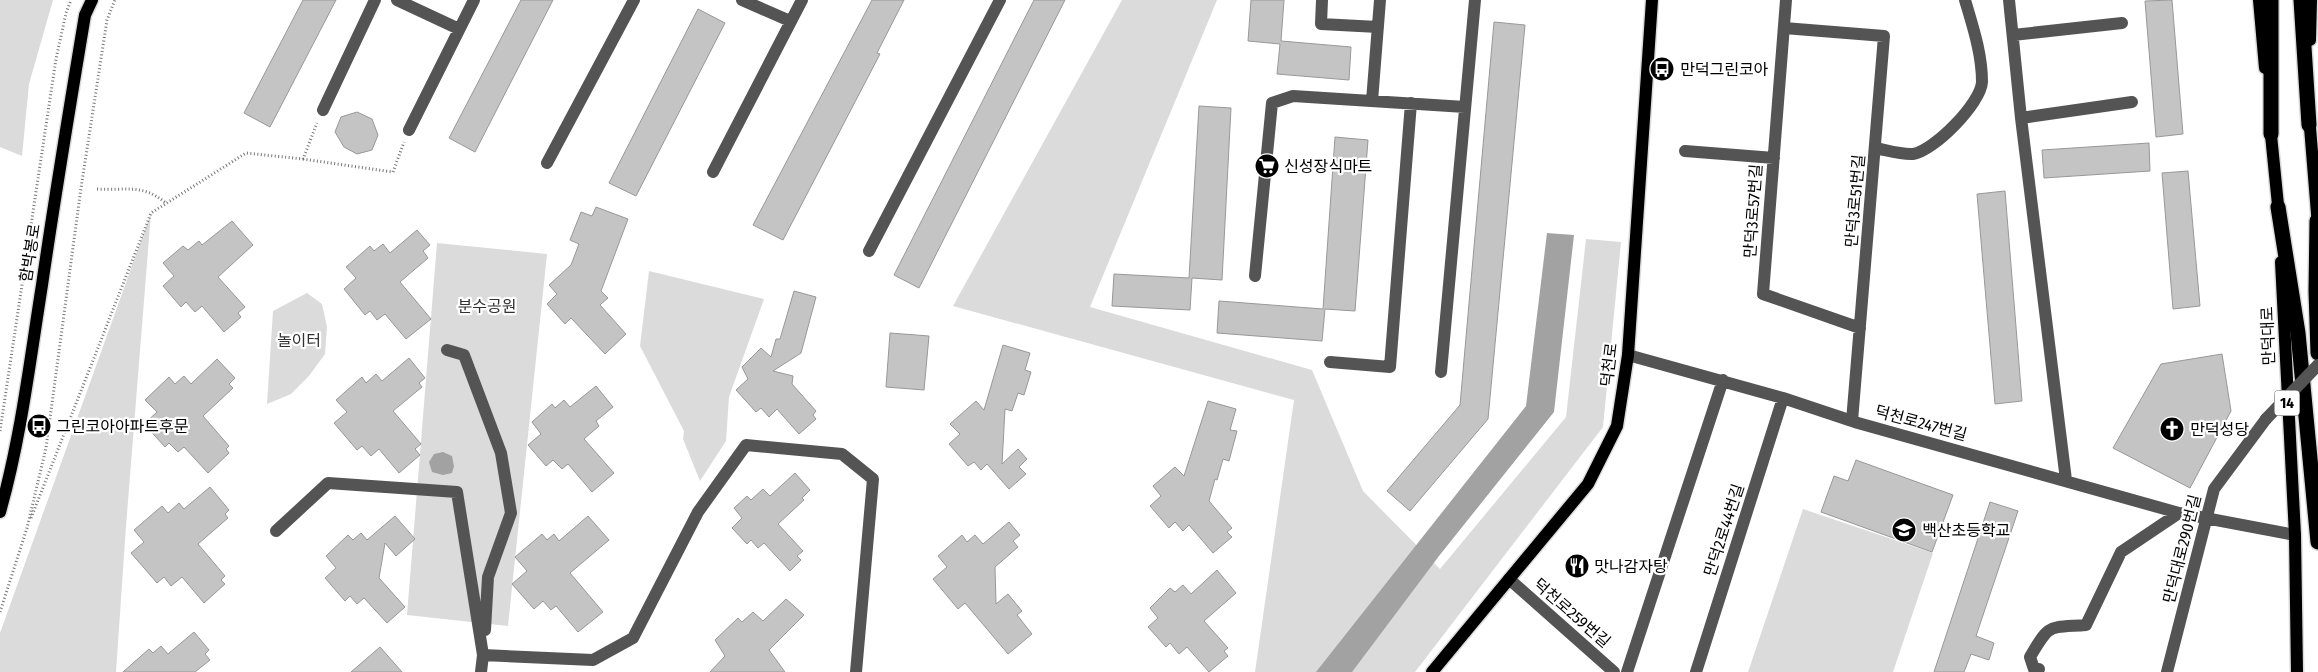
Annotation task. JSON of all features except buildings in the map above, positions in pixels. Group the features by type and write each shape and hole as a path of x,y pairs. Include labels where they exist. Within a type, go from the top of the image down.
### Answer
{"highway":[{"path":"2271,0 2271,134"},
{"path":"2301,0 2308,125"},
{"path":"2278,207 2298,334 2318,542"},
{"path":"2318,224 2316,291 2318,353"}],"main road":[{"name":"함박봉로","path":"0,512 10,476 20,418 62,146 85,15 92,0"},
{"name":"덕천로","path":"1432,672 1588,484 1617,426 1628,355 1652,0"},
{"name":"만덕대로","path":"2259,0 2278,207 2295,535 2297,672"},
{"path":"2310,0 2308,125 2318,224"}],"street":[{"path":"323,110 375,0"},
{"path":"397,0 459,30"},
{"path":"409,130 474,0"},
{"path":"547,163 634,0"},
{"path":"742,0 790,21"},
{"path":"713,172 802,0"},
{"path":"869,251 1000,0"},
{"path":"1322,0 1321,24 1378,27"},
{"path":"1372,101 1380,0"},
{"path":"1441,372 1475,0"},
{"name":"만덕3로57번길","path":"1786,0 1763,294 1860,328"},
{"name":"만덕3로51번길","path":"1852,421 1875,148 1914,154 1945,136 1964,115 1982,85 1979,50 1965,0"},
{"path":"2009,0 2021,118 2066,480"},
{"path":"2012,35 2122,23"},
{"path":"1784,28 1884,36 1875,148"},
{"path":"1255,276 1272,103 1293,96 1465,107"},
{"path":"2021,118 2132,102"},
{"path":"1330,362 1390,366 1411,103"},
{"path":"1685,151 1774,158"},
{"path":"446,350 464,355 476,381 500,453 511,513 488,577 482,672"},
{"name":"덕천로247번길","path":"1628,355 1723,380 1852,421 2179,513 2295,535"},
{"name":"만덕대로290번길","path":"2167,672 2214,489 2266,419 2318,365"},
{"path":"1627,672 1723,380"},
{"name":"만덕2로44번길","path":"1696,672 1783,398"},
{"path":"483,655 593,660 633,638 698,512 746,445 842,454 873,479 856,672"},
{"path":"276,531 328,483 457,492 483,655"},
{"name":"만덕대로290번길","path":"2038,669 2034,669 2030,658 2044,634 2051,627 2086,625 2121,552 2179,513"},
{"name":"덕천로259번길","path":"1509,579 1614,672"}],"path":[{"path":"0,431 56,59 66,13 71,0"},
{"path":"27,528 46,448 107,20 115,0"},
{"path":"303,159 323,110"},
{"path":"0,612 27,528 152,213 246,152 393,172 409,130"},
{"path":"97,189 117,190 134,188 154,193 166,203"}],"green space":[{"path":"0,0 53,0 29,84 22,156 0,147"},
{"path":"1122,0 1217,0 1090,307 1312,370 1363,491 1440,569 1566,417 1586,239 1621,242 1603,427 1415,672 1255,672 1294,400 953,306"},
{"path":"151,213 116,672 0,672 0,633"},
{"name":"분수공원","path":"437,243 547,254 508,626 407,615"},
{"path":"649,271 764,299 729,397 726,441 700,481 683,439 684,431 640,346"},
{"name":"놀이터","path":"307,293 322,304 327,327 325,354 309,376 291,394 267,404 273,311"},
{"path":"1803,509 1933,553 1893,672 1748,672"}],"shaded area":[{"path":"1547,233 1574,235 1554,412 1439,556 1352,672 1316,672 1526,406"},
{"path":"443,452 452,456 454,466 452,473 443,475 432,472 429,462 434,454"}],"place":[{"name":"만덕그린코아","path":"1662,69"},
{"name":"신성장식마트","path":"1267,166"},
{"name":"그린코아아파트후문","path":"39,426"},
{"name":"만덕성당","path":"2172,429"},
{"name":"백산초등학교","path":"1904,530"},
{"name":"맛나감자탕","path":"1577,566"}]}
